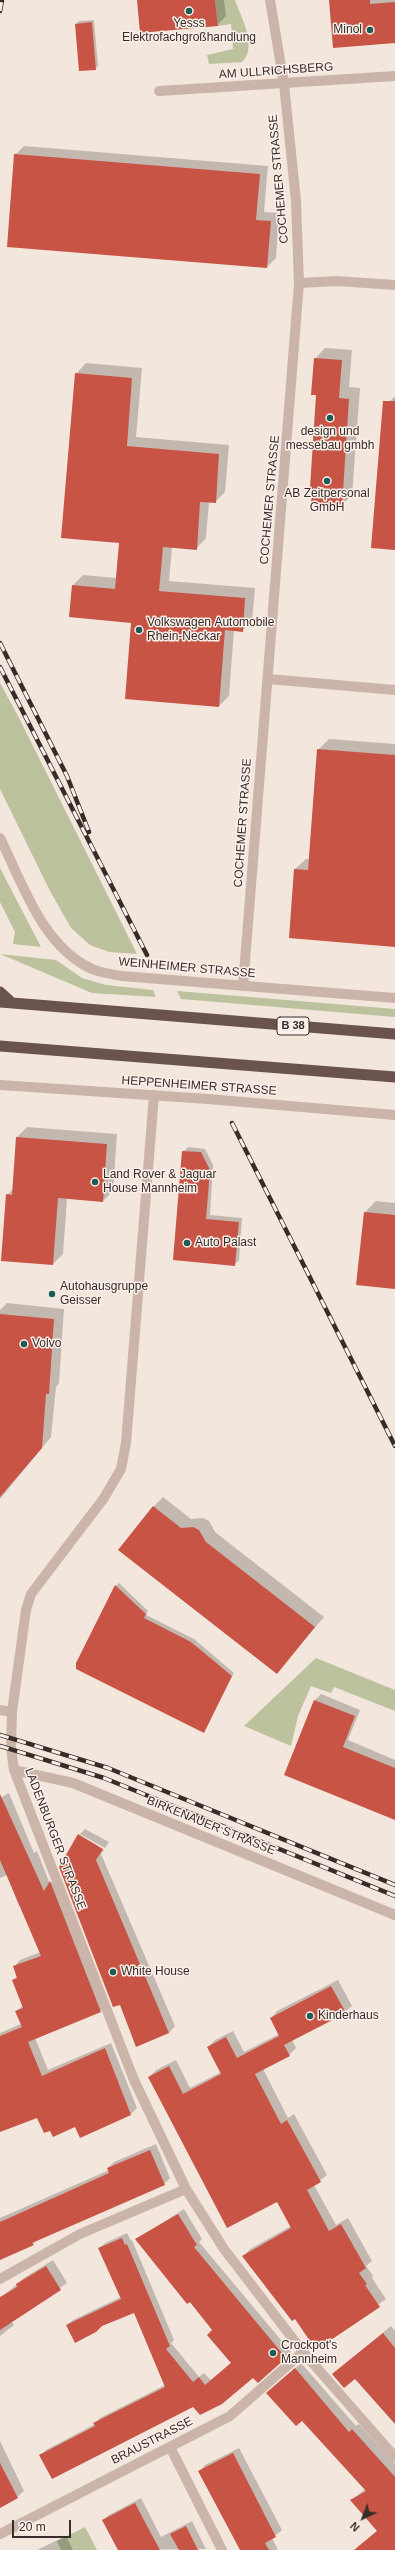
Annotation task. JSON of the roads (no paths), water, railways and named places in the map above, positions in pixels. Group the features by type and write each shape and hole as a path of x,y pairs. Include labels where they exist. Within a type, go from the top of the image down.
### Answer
{"highway":[{"path":"0,992 12,1003"},
{"name":"B 38","path":"0,1002 395,1034"},
{"path":"4,1046 395,1077"}],"street":[{"name":"COCHEMER STRASSE","path":"264,0 272,17"},
{"name":"COCHEMER STRASSE","path":"243,986 299,283 296,201 284,84 270,0"},
{"name":"AM ULLRICHSBERG","path":"159,91 395,76"},
{"path":"299,283 337,281 395,285"},
{"path":"268,678 395,690"},
{"name":"WEINHEIMER STRASSE","path":"0,838 37,913 51,936 69,955 93,969 122,976 395,998"},
{"name":"HEPPENHEIMER STRASSE","path":"3,1085 208,1099 395,1115"},
{"name":"LADENBURGER STRASSE","path":"154,1095 126,1443 121,1469 104,1498 31,1594 26,1610 12,1712 11,1743 14,1770 123,2053 186,2189 224,2250 303,2352 395,2457"},
{"path":"0,1710 12,1712"},
{"name":"BIRKENAUER STRASSE","path":"14,1770 73,1783 395,1915"},
{"path":"0,2279 80,2234 186,2189"},
{"name":"BRAUSTRASSE","path":"0,2534 230,2416 303,2352"},
{"path":"170,2447 222,2550"}],"railway":[{"path":"0,11 2,0"},
{"path":"0,643 67,776 89,832"},
{"path":"0,667 147,955"},
{"path":"232,1123 395,1446"},
{"path":"0,1735 108,1768 395,1885"},
{"path":"0,1746 104,1778 395,1896"}],"place":[{"name":"Yesss Elektrofachgroßhandlung","path":"189,11"},
{"name":"Minol","path":"370,30"},
{"name":"design und messebau gmbh","path":"330,418"},
{"name":"AB Zeitpersonal GmbH","path":"327,481"},
{"name":"Volkswagen Automobile Rhein-Neckar","path":"139,630"},
{"name":"Land Rover & Jaguar House Mannheim","path":"95,1182"},
{"name":"Auto Palast","path":"187,1243"},
{"name":"Autohausgruppe Geisser","path":"52,1294"},
{"name":"Volvo","path":"24,1344"},
{"name":"White House","path":"113,1972"},
{"name":"Kinderhaus","path":"310,2016"},
{"name":"Crockpot's Mannheim","path":"273,2353"}]}
